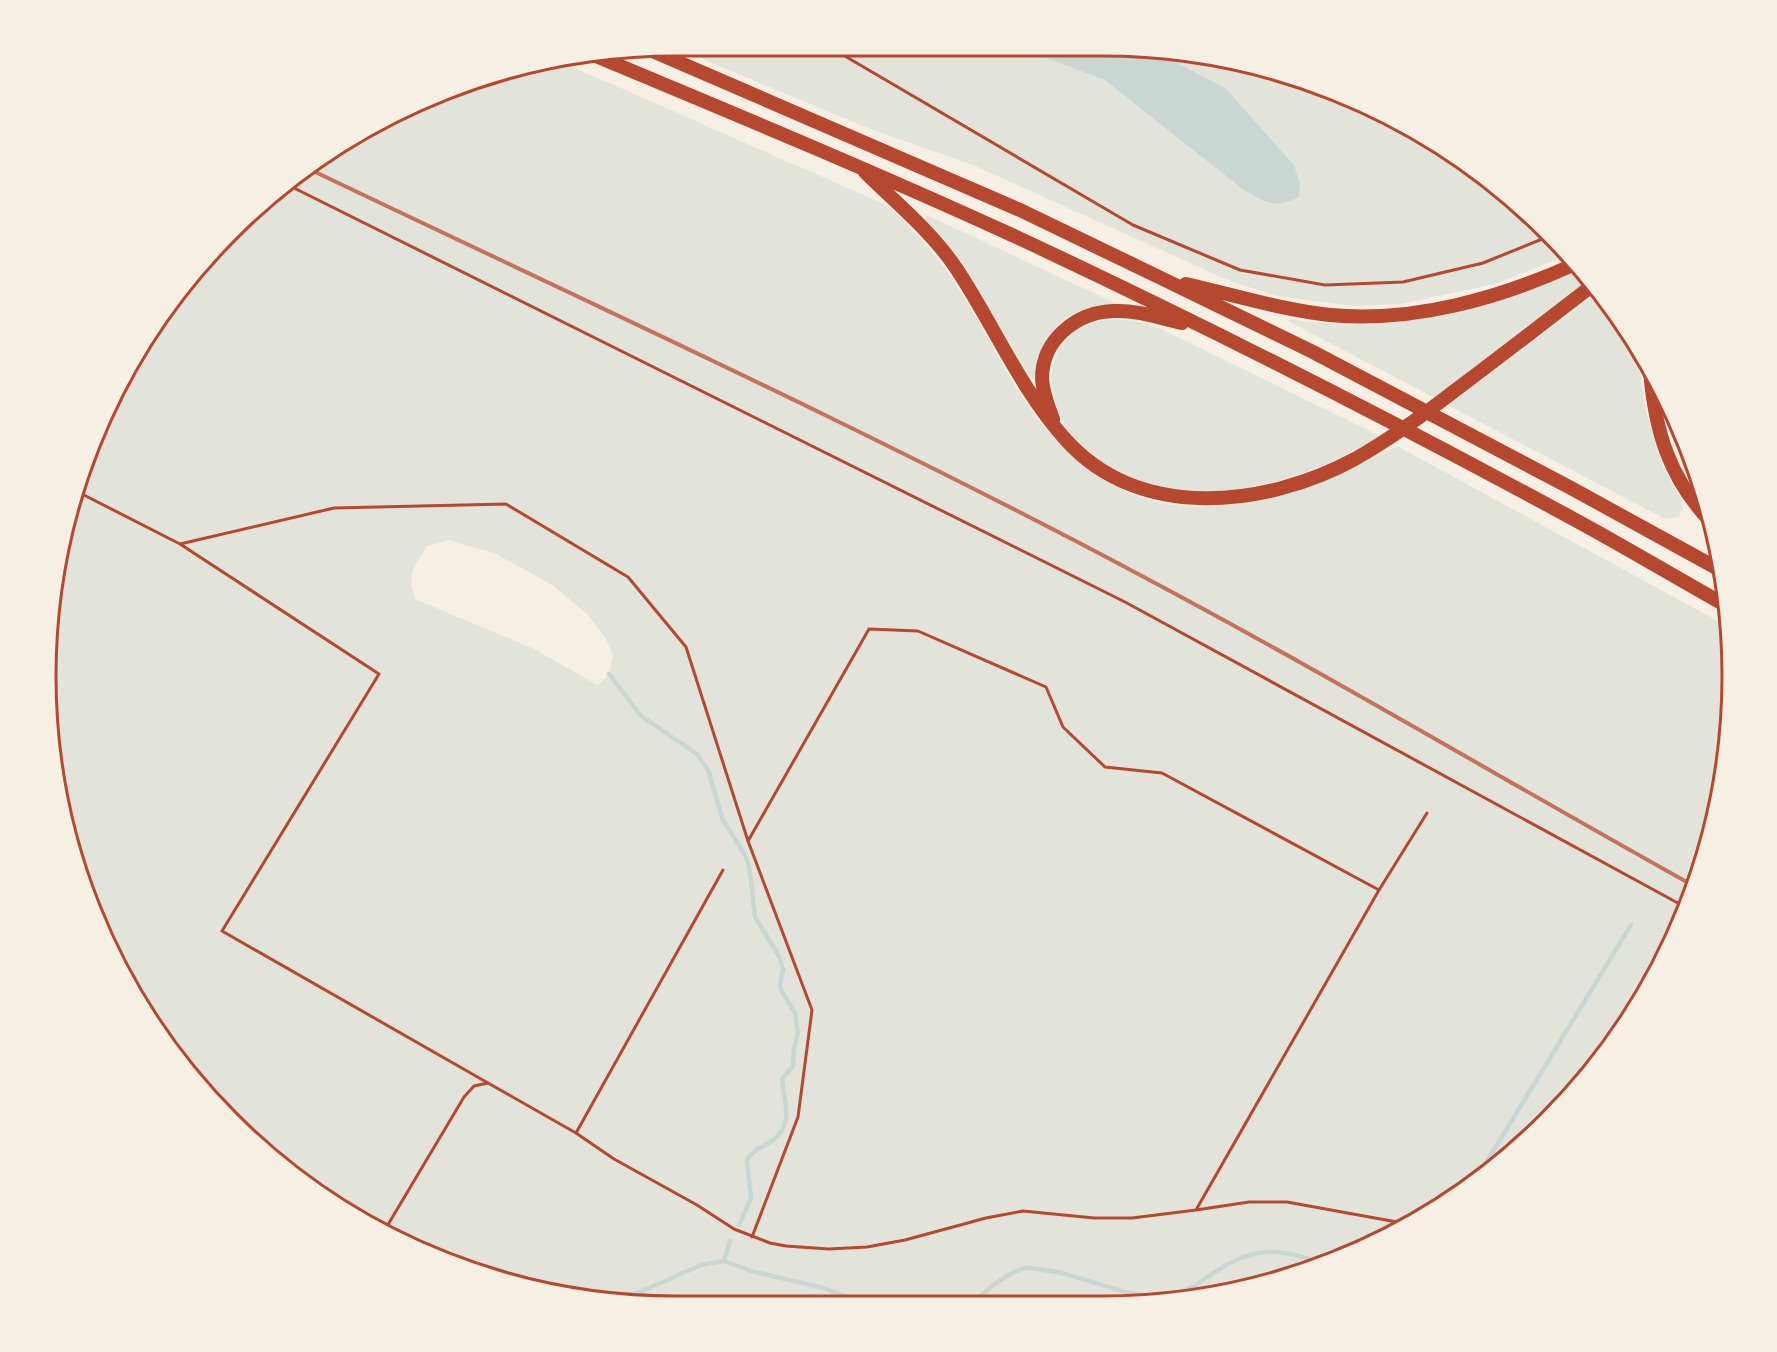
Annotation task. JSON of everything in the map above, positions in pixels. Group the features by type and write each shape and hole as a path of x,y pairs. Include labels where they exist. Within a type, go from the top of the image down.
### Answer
{"highway":[{"path":"665,56 1020,210 1163,279 1313,352 1571,488 1712,565"},
{"path":"605,60 860,166 1026,242 1209,330 1373,412 1547,504 1717,600"},
{"path":"860,166 947,255 976,298 1029,393 1084,458 1111,476 1142,490 1168,496 1207,499 1251,494 1305,480 1355,459 1406,427 1587,290"},
{"path":"1163,279 1310,312 1375,316 1466,302 1527,284 1568,267"},
{"path":"1056,426 1044,391 1043,370 1050,347 1070,324 1090,314 1116,311 1137,313 1209,330"},
{"path":"1653,393 1662,444 1680,484 1697,505"}],"lane":[{"path":"315,172 723,365 950,477 1141,575 1686,882"}],"path":[{"path":"845,56 1134,225 1239,270 1325,285 1403,282 1483,263 1542,239"},
{"path":"293,188 1125,602 1678,903"},
{"path":"83,495 180,544 379,674 222,931 576,1133 614,1159 674,1191 734,1229 752,1237 786,1246 846,1249 884,1244 1023,1211 1094,1218 1132,1218 1249,1202 1278,1201 1307,1204 1396,1222"},
{"path":"180,544 334,508 506,504 628,577 686,647 748,841 812,1010 798,1117 752,1237"},
{"path":"748,841 869,629 918,631 1046,687 1063,727 1105,767 1162,773 1379,890"},
{"path":"1196,1209 1379,890 1427,813"},
{"path":"576,1133 723,870"},
{"path":"388,1225 464,1097 474,1086 488,1083"}],"shaded area":[{"path":"695,56 1101,56 1142,57 1222,67 1300,88 1375,119 1411,139 1446,160 1479,184 1510,209 1560,258 1495,284 1400,304 1353,306 1278,296 1232,282 973,165 870,129"},
{"path":"1041,56 1142,57 1170,60 1224,87 1294,165 1300,185 1299,197 1277,204 1245,191 1105,80"},
{"path":"567,65 891,208 929,248 956,284 1023,399 1050,433 1081,464 1117,487 1137,496 1169,504 1202,506 1237,504 1305,487 1338,475 1397,446 1719,621 1722,676 1716,757 1710,797 1689,875 1658,950 1617,1021 1568,1085 1510,1143 1446,1192 1375,1233 1300,1264 1222,1285 1142,1295 676,1296 635,1295 555,1285 477,1264 402,1233 331,1192 267,1143 237,1115 209,1085 160,1021 119,950 88,875 67,797 61,757 57,717 57,635 67,555 77,515 88,477 119,402 160,331 184,298 209,267 267,209 331,160 366,139 402,119 477,88","holes":["449,540 496,554 554,586 588,615 606,639 613,656 609,674 598,685 534,649 415,599 411,577 427,546"]},
{"path":"926,216 1117,304 1084,310 1070,316 1060,324 1044,347 1035,379 1033,379 955,252 925,219"},
{"path":"1572,272 1582,285 1463,378 1477,384 1592,297 1617,331 1641,371 1647,416 1663,467 1681,500 1683,508 1679,517 1665,519 1288,321 1290,319 1328,324 1365,324 1402,321 1474,307"},
{"path":"1116,319 1136,321 1161,329 1380,436 1354,451 1297,475 1237,490 1206,492 1176,490 1146,484 1124,476 1102,464 1068,431 1057,406 1052,372 1061,346 1071,335 1083,327"}],"waterway":[{"path":"609,674 641,716 697,754 708,770 723,820 749,865 755,917 779,956 783,970 781,990 795,1013 798,1032 793,1066 782,1079 786,1122 777,1136 754,1152 747,1160 751,1198 739,1225"},
{"path":"1487,1162 1631,925"},
{"path":"724,1261 730,1241"},
{"path":"1183,1291 1225,1266 1252,1254 1278,1252 1312,1259"},
{"path":"630,1295 701,1265 724,1261 751,1271 823,1288 845,1296"},
{"path":"980,1296 1004,1278 1026,1268 1058,1272 1143,1295"}]}
